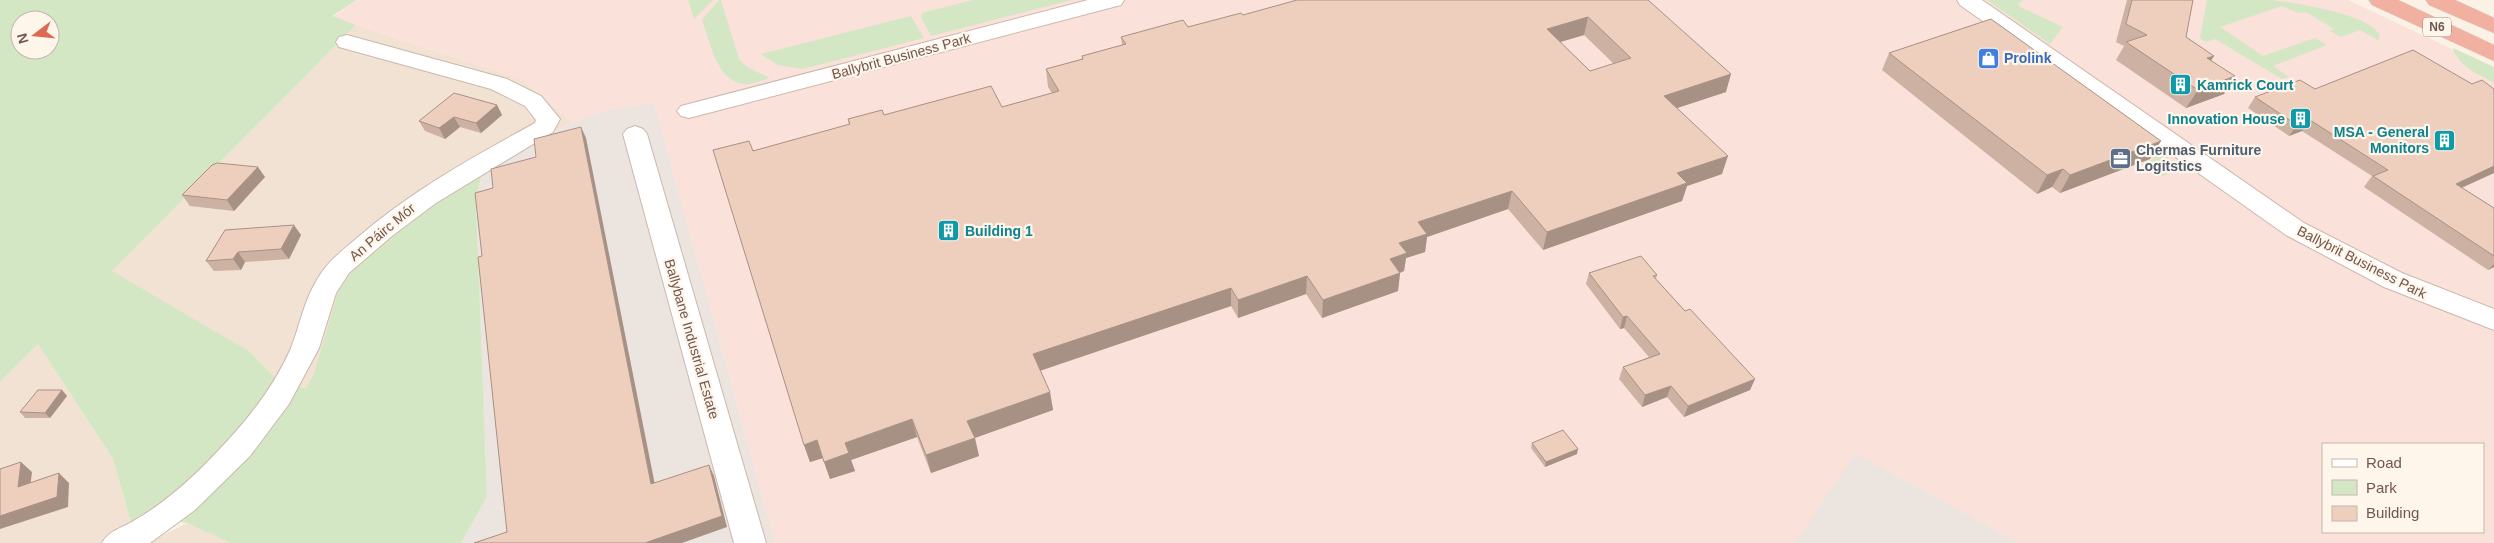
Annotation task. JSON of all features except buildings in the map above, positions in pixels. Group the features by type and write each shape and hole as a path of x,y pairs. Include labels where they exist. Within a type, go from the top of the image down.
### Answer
{"highway":[{"name":"N6","path":"2380,0 2494,54"},
{"name":"N6","path":"2437,0 2494,26"}],"street":[{"name":"Ballybrit Business Park","path":"690,111 1113,0"},
{"name":"Ballybrit Business Park","path":"1968,0 2295,229 2393,280 2494,320"},
{"name":"An Páirc Mór","path":"118,543 164,519 222,468 254,433 290,379 302,355 318,303 334,274 411,206 545,127 548,118 533,101 499,84 347,42"},
{"name":"Ballybane Industrial Estate","path":"635,134 750,543"}],"shaded area":[{"path":"358,0 2348,0 2494,69 2494,543 2019,543 1855,453 1795,543 775,543 654,103 606,110 573,123 523,80 332,17"},
{"path":"356,25 523,80 573,123 540,137 482,174 481,177 457,189 332,313 313,376 307,388 281,384 112,271"},
{"path":"654,103 775,543 461,543 487,495 476,199 482,174 540,137 573,123 606,110"},
{"path":"38,344 113,459 132,526 100,543 0,543 0,382"},
{"path":"1855,453 2019,543 1795,543"},
{"path":"187,523 230,543 148,543"}],"green space":[{"path":"0,0 357,0 332,16 356,25 112,271 250,352 281,384 306,388 313,376 339,289 356,267 420,209 481,177 476,200 487,496 461,543 230,543 187,523 155,517 132,526 113,459 38,344 0,382"},
{"path":"688,0 713,0 694,19"},
{"path":"721,0 739,59 747,67 770,78 753,84 743,84 734,81 720,68 702,20"},
{"path":"973,0 1072,0 931,36 921,17 922,13"},
{"path":"1987,0 2021,0 2023,1 2018,4 2020,7 2063,27 2050,44"},
{"path":"2207,0 2269,0 2312,6 2362,21 2374,28 2380,36 2378,40 2360,30 2341,37 2330,31 2334,29 2306,12 2298,13 2282,6 2220,27 2263,56 2315,38 2327,45 2273,66 2289,77 2282,79 2215,39 2206,42 2200,38"},
{"path":"911,16 924,38 803,69 778,65 761,54"},
{"path":"2453,48 2494,67 2494,83 2464,65"},
{"path":"2018,51 2181,167 2163,176 2146,163 2154,159 2022,64"}],"place":[{"name":"Prolink","path":"1988,58"},
{"name":"Kamrick Court","path":"2181,85"},
{"name":"Innovation House","path":"2301,119"},
{"name":"MSA - General Monitors","path":"2445,140"},
{"name":"Chermas Furniture Logitstics","path":"2120,158"},
{"name":"Building 1","path":"949,231"}]}
